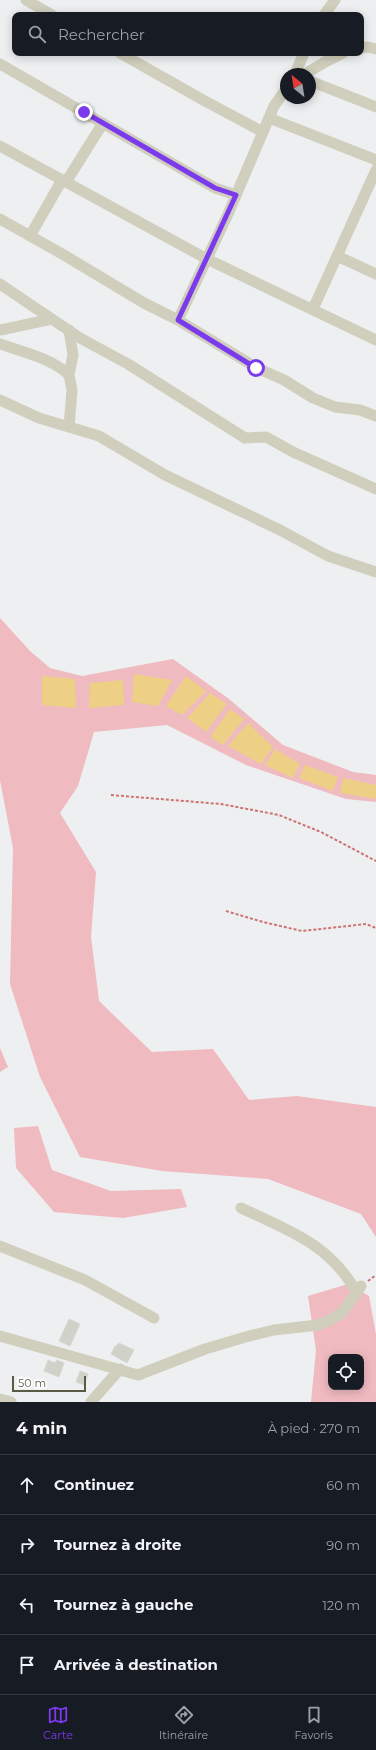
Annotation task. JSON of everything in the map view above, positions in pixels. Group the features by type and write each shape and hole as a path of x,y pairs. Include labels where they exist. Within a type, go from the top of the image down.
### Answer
{"street":[{"path":"26,0 47,12"},
{"path":"326,12 335,0"},
{"path":"364,48 376,49"},
{"path":"125,56 263,132"},
{"path":"298,68 303,56"},
{"path":"315,68 337,56"},
{"path":"0,64 215,188 236,195"},
{"path":"316,83 376,107"},
{"path":"178,320 208,259 274,106 280,98"},
{"path":"269,118 376,160"},
{"path":"30,236 64,181 103,123"},
{"path":"0,146 208,259 376,340"},
{"path":"313,309 376,170"},
{"path":"0,219 144,303 178,320 256,368 284,380 314,398 335,407 360,410 376,416"},
{"path":"337,256 376,274"},
{"path":"0,284 69,330 128,364 245,438 266,437 293,452 376,489"},
{"path":"0,330 52,319"},
{"path":"69,330 73,355 69,375 72,390 69,427"},
{"path":"0,344 30,354 61,368 69,375"},
{"path":"0,400 39,418 99,436 165,475 280,530 328,556 376,572"},
{"path":"0,1336 138,1375 205,1349 274,1330 318,1325 335,1318 342,1313 359,1289 320,1248 291,1231 241,1208"},
{"path":"0,1246 85,1280 154,1318"},
{"path":"91,1402 120,1369"},
{"path":"0,1399 11,1402"}],"path":[{"path":"111,795 221,804 279,815 321,832 376,860"},
{"path":"226,911 263,922 302,931 366,924 376,928"}],"shaded area":[{"path":"0,618 30,651 50,668 82,676 173,659 229,699 283,745 353,772 376,775 376,802 346,799 246,765 167,725 94,732 78,786 60,813 96,872 91,937 99,1001 152,1052 213,1049 249,1100 297,1096 376,1107 376,1237 361,1214 268,1179 162,1171 80,1157 40,1077 10,984 13,848 0,780"},
{"path":"134,674 172,680 158,706 132,702"},
{"path":"42,676 75,679 76,708 42,705"},
{"path":"186,676 206,691 182,715 166,706"},
{"path":"123,680 124,705 89,708 90,683"},
{"path":"210,693 227,704 206,732 187,718"},
{"path":"230,709 244,719 223,745 210,737"},
{"path":"248,723 273,747 261,764 228,746"},
{"path":"275,749 300,764 293,778 265,765"},
{"path":"305,765 338,777 333,791 299,778"},
{"path":"343,778 376,785 376,799 340,793"},
{"path":"0,1048 8,1067 0,1072"},
{"path":"38,1126 52,1170 111,1191 181,1189 187,1207 123,1218 54,1212 16,1168 14,1128"},
{"path":"348,1284 369,1296 376,1334 376,1402 311,1402 316,1350 308,1296"}],"building":[{"path":"69,1319 80,1324 70,1346 59,1341"},
{"path":"119,1343 134,1350 127,1363 111,1354 115,1346"},
{"path":"48,1360 55,1363 57,1360 64,1363 59,1377 44,1371"},
{"path":"80,1371 88,1374 84,1385 76,1382"}],"route":[{"path":"84,112 215,188 236,195 208,259 178,320 256,368"}]}
